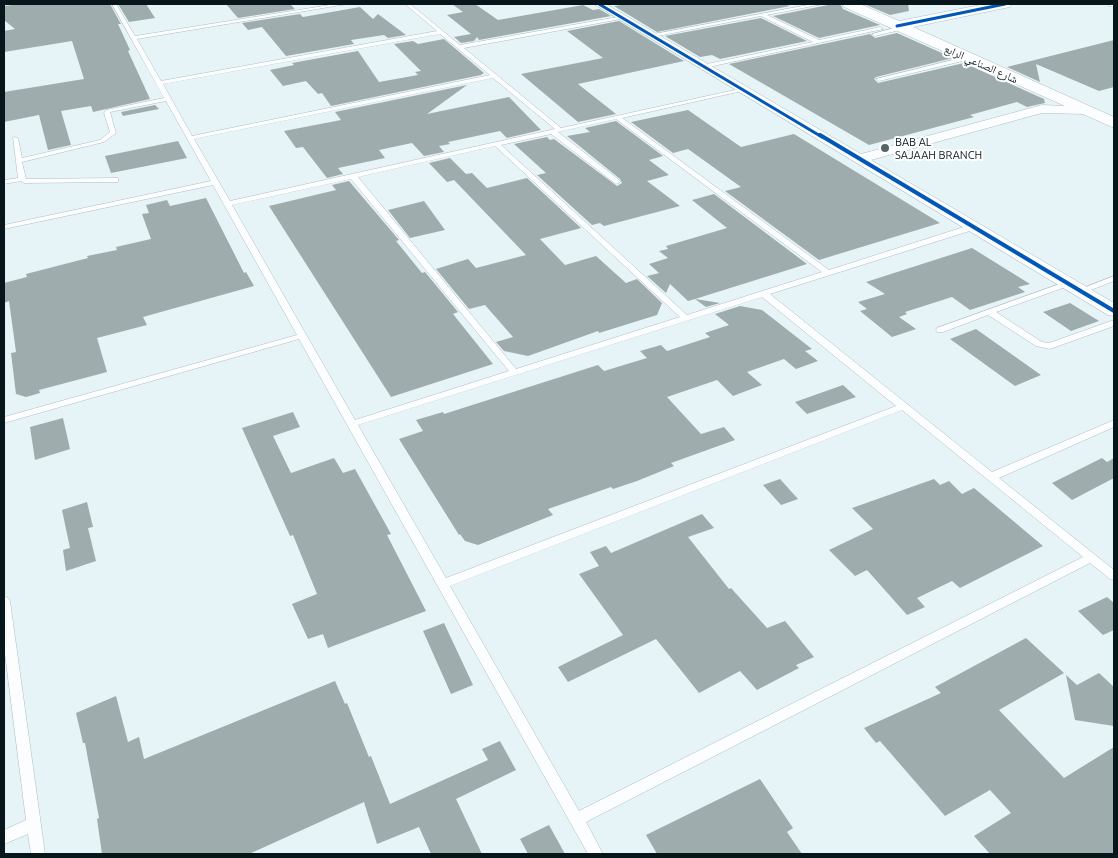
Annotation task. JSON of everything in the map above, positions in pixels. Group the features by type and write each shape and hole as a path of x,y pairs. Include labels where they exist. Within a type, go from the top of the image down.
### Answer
{"main road":[{"name":"شارع الصناعي الرابع","path":"849,4 898,24 969,58 1044,101 1085,110 1114,123"},
{"name":"شارع الصناعي الرابع","path":"875,4 898,24 947,36 1114,109"},
{"path":"898,24 975,4"},
{"path":"898,24 940,18 1005,4"},
{"path":"940,18 938,26 947,36"}],"street":[{"path":"602,5 620,10 652,35 1114,311"},
{"path":"859,159 1044,101"}],"lane":[{"path":"114,4 596,854"},
{"path":"134,38 344,4"},
{"path":"407,4 495,76 616,182"},
{"path":"652,35 820,4"},
{"path":"459,47 620,10"},
{"path":"762,15 819,44 898,24"},
{"path":"704,66 819,44 898,24"},
{"path":"159,83 441,32"},
{"path":"878,79 969,58"},
{"path":"190,138 495,76"},
{"path":"228,204 742,89"},
{"path":"18,160 102,141 112,133 108,111 168,99"},
{"path":"617,117 828,273"},
{"path":"15,138 22,179"},
{"path":"496,144 686,318"},
{"path":"353,176 514,373"},
{"path":"4,182 22,179 35,182 115,180"},
{"path":"4,227 216,182"},
{"path":"352,424 973,227"},
{"path":"940,330 989,312 1074,287 1114,278"},
{"path":"764,294 1114,576"},
{"path":"989,312 1039,344 1050,346 1114,323"},
{"path":"4,420 302,336"},
{"path":"443,584 904,406"},
{"path":"991,477 1114,423"},
{"path":"576,820 1091,558"},
{"path":"4,601 38,854"},
{"path":"4,837 34,824"}],"building":[{"path":"21,4 110,4 121,24 118,24 130,50 128,51 150,99 93,112 91,106 61,111 71,145 48,150 39,115 4,122 4,92 84,79 72,41 4,52 4,31 15,29 4,20 4,6"},
{"path":"118,4 146,4 155,18 129,22"},
{"path":"226,4 290,4 295,9 238,18"},
{"path":"452,4 475,4 498,20 583,5 593,10 599,9 611,16 479,40 477,37 474,41 461,43 454,37 471,34 447,15 463,12"},
{"path":"629,4 784,4 790,6 657,32 614,6"},
{"path":"840,4 843,9 880,25 819,38 773,16"},
{"path":"864,4 908,4 909,11 890,15"},
{"path":"360,7 373,19 378,14 406,35 388,38 384,35 351,40 354,44 286,56 262,27 248,30 242,23 300,14 303,17"},
{"path":"761,18 807,41 720,59 712,55 700,57 665,36"},
{"path":"619,21 684,61 578,84 616,114 578,122 521,74 603,58 567,31"},
{"path":"897,33 953,58 876,77 874,79 878,83 964,63 1044,99 1045,103 1027,107 1017,102 970,115 974,117 869,145 729,64 870,34 875,38"},
{"path":"444,39 484,73 331,106 322,93 318,94 306,81 283,86 270,70 294,65 292,63 358,51 379,82 418,75 415,72 421,71 394,44 413,41 418,44"},
{"path":"1114,40 1114,87 1099,91 1036,64 1040,82 1007,67"},
{"path":"467,85 427,114 509,97 541,130 507,138 500,131 448,142 450,144 439,146 444,152 424,156 412,143 379,150 385,158 338,168 343,174 327,178 303,147 296,148 284,131 341,120 335,112"},
{"path":"155,105 159,109 123,116 121,112"},
{"path":"688,110 741,147 794,134 940,223 819,260 725,191 741,187 688,149 673,153 631,122"},
{"path":"616,121 663,156 649,160 669,175 647,181 680,206 604,226 600,223 592,225 537,175 546,173 514,144 547,137 550,140 554,139 617,186 622,183 620,179 567,136 590,132 585,128"},
{"path":"178,141 187,158 111,173 105,156"},
{"path":"450,158 466,174 472,173 487,188 527,178 581,228 540,239 565,265 596,256 626,283 637,279 662,303 657,315 599,333 598,331 528,356 504,351 496,342 513,337 485,305 469,309 436,269 468,259 476,268 526,255 454,180 447,182 429,163"},
{"path":"349,181 399,240 396,241 422,273 425,272 458,312 453,314 493,364 391,397 269,206 336,190 332,185"},
{"path":"714,194 807,264 688,301 670,284 666,293 647,276 659,273 649,264 668,258 659,251 668,249 666,246 727,228 692,200"},
{"path":"206,198 244,273 246,272 254,286 143,317 147,325 97,338 107,372 39,390 40,393 26,397 16,394 11,353 16,352 9,301 4,303 4,283 27,277 26,274 88,258 87,256 117,250 116,247 151,239 142,214 149,213 146,205 167,200 170,206"},
{"path":"424,201 445,230 410,238 388,210"},
{"path":"972,248 1030,284 1018,287 1025,292 970,310 952,297 905,312 907,314 899,317 916,329 892,337 860,311 867,309 858,302 885,294 866,282"},
{"path":"695,299 720,303 706,307"},
{"path":"1070,303 1099,321 1071,331 1043,312"},
{"path":"740,306 762,310 812,349 805,351 818,361 796,369 784,359 747,372 762,385 733,396 717,380 667,397 701,434 724,427 735,440 671,463 674,466 637,481 613,489 611,487 548,509 553,515 478,545 465,541 459,535 399,439 423,431 416,420 443,412 444,414 598,365 604,371 647,358 640,351 661,345 667,351 710,337 705,333 729,325 715,314"},
{"path":"976,329 1041,375 1015,386 950,339"},
{"path":"843,385 856,397 807,414 795,402"},
{"path":"293,412 300,427 273,436 291,473 334,458 343,473 355,469 391,534 387,535 426,611 328,648 323,634 308,639 292,604 317,594 293,535 290,536 242,428"},
{"path":"63,418 70,449 35,460 30,427"},
{"path":"1102,458 1107,462 1114,458 1114,478 1072,500 1052,483"},
{"path":"780,479 798,499 781,505 763,485"},
{"path":"934,479 940,485 949,481 962,494 974,488 1043,546 960,588 952,581 917,598 925,607 907,615 867,570 855,576 829,550 873,529 852,508"},
{"path":"87,502 93,527 88,528 96,561 66,571 63,550 70,548 62,510"},
{"path":"702,514 714,528 688,537 729,589 731,588 767,628 785,621 814,657 796,665 799,668 757,690 740,671 699,693 656,639 568,682 558,667 623,635 579,574 599,566 590,552 606,546 611,553"},
{"path":"1107,597 1114,603 1114,630 1103,635 1078,611"},
{"path":"444,623 473,685 451,694 423,631"},
{"path":"1026,638 1064,673 999,710 1064,778 1114,747 1114,854 990,854 974,836 1011,813 990,790 945,816 880,741 876,743 864,728 941,693 935,687"},
{"path":"1099,673 1114,687 1114,726 1075,720 1066,675 1077,685"},
{"path":"335,681 345,704 347,703 369,757 371,756 390,804 488,760 482,749 500,741 516,770 456,799 482,854 431,854 419,827 377,844 364,802 249,854 102,854 97,819 99,818 85,743 83,743 76,713 116,696 128,742 139,737 144,759"},
{"path":"760,779 793,828 787,832 802,854 657,854 646,835"},
{"path":"549,825 565,854 528,854 520,839"}],"cycle path":[{"path":"599,4 1114,311"},
{"path":"897,26 1005,4"}],"place":[{"name":"BAB AL SAJAAH BRANCH","path":"885,148"}]}
